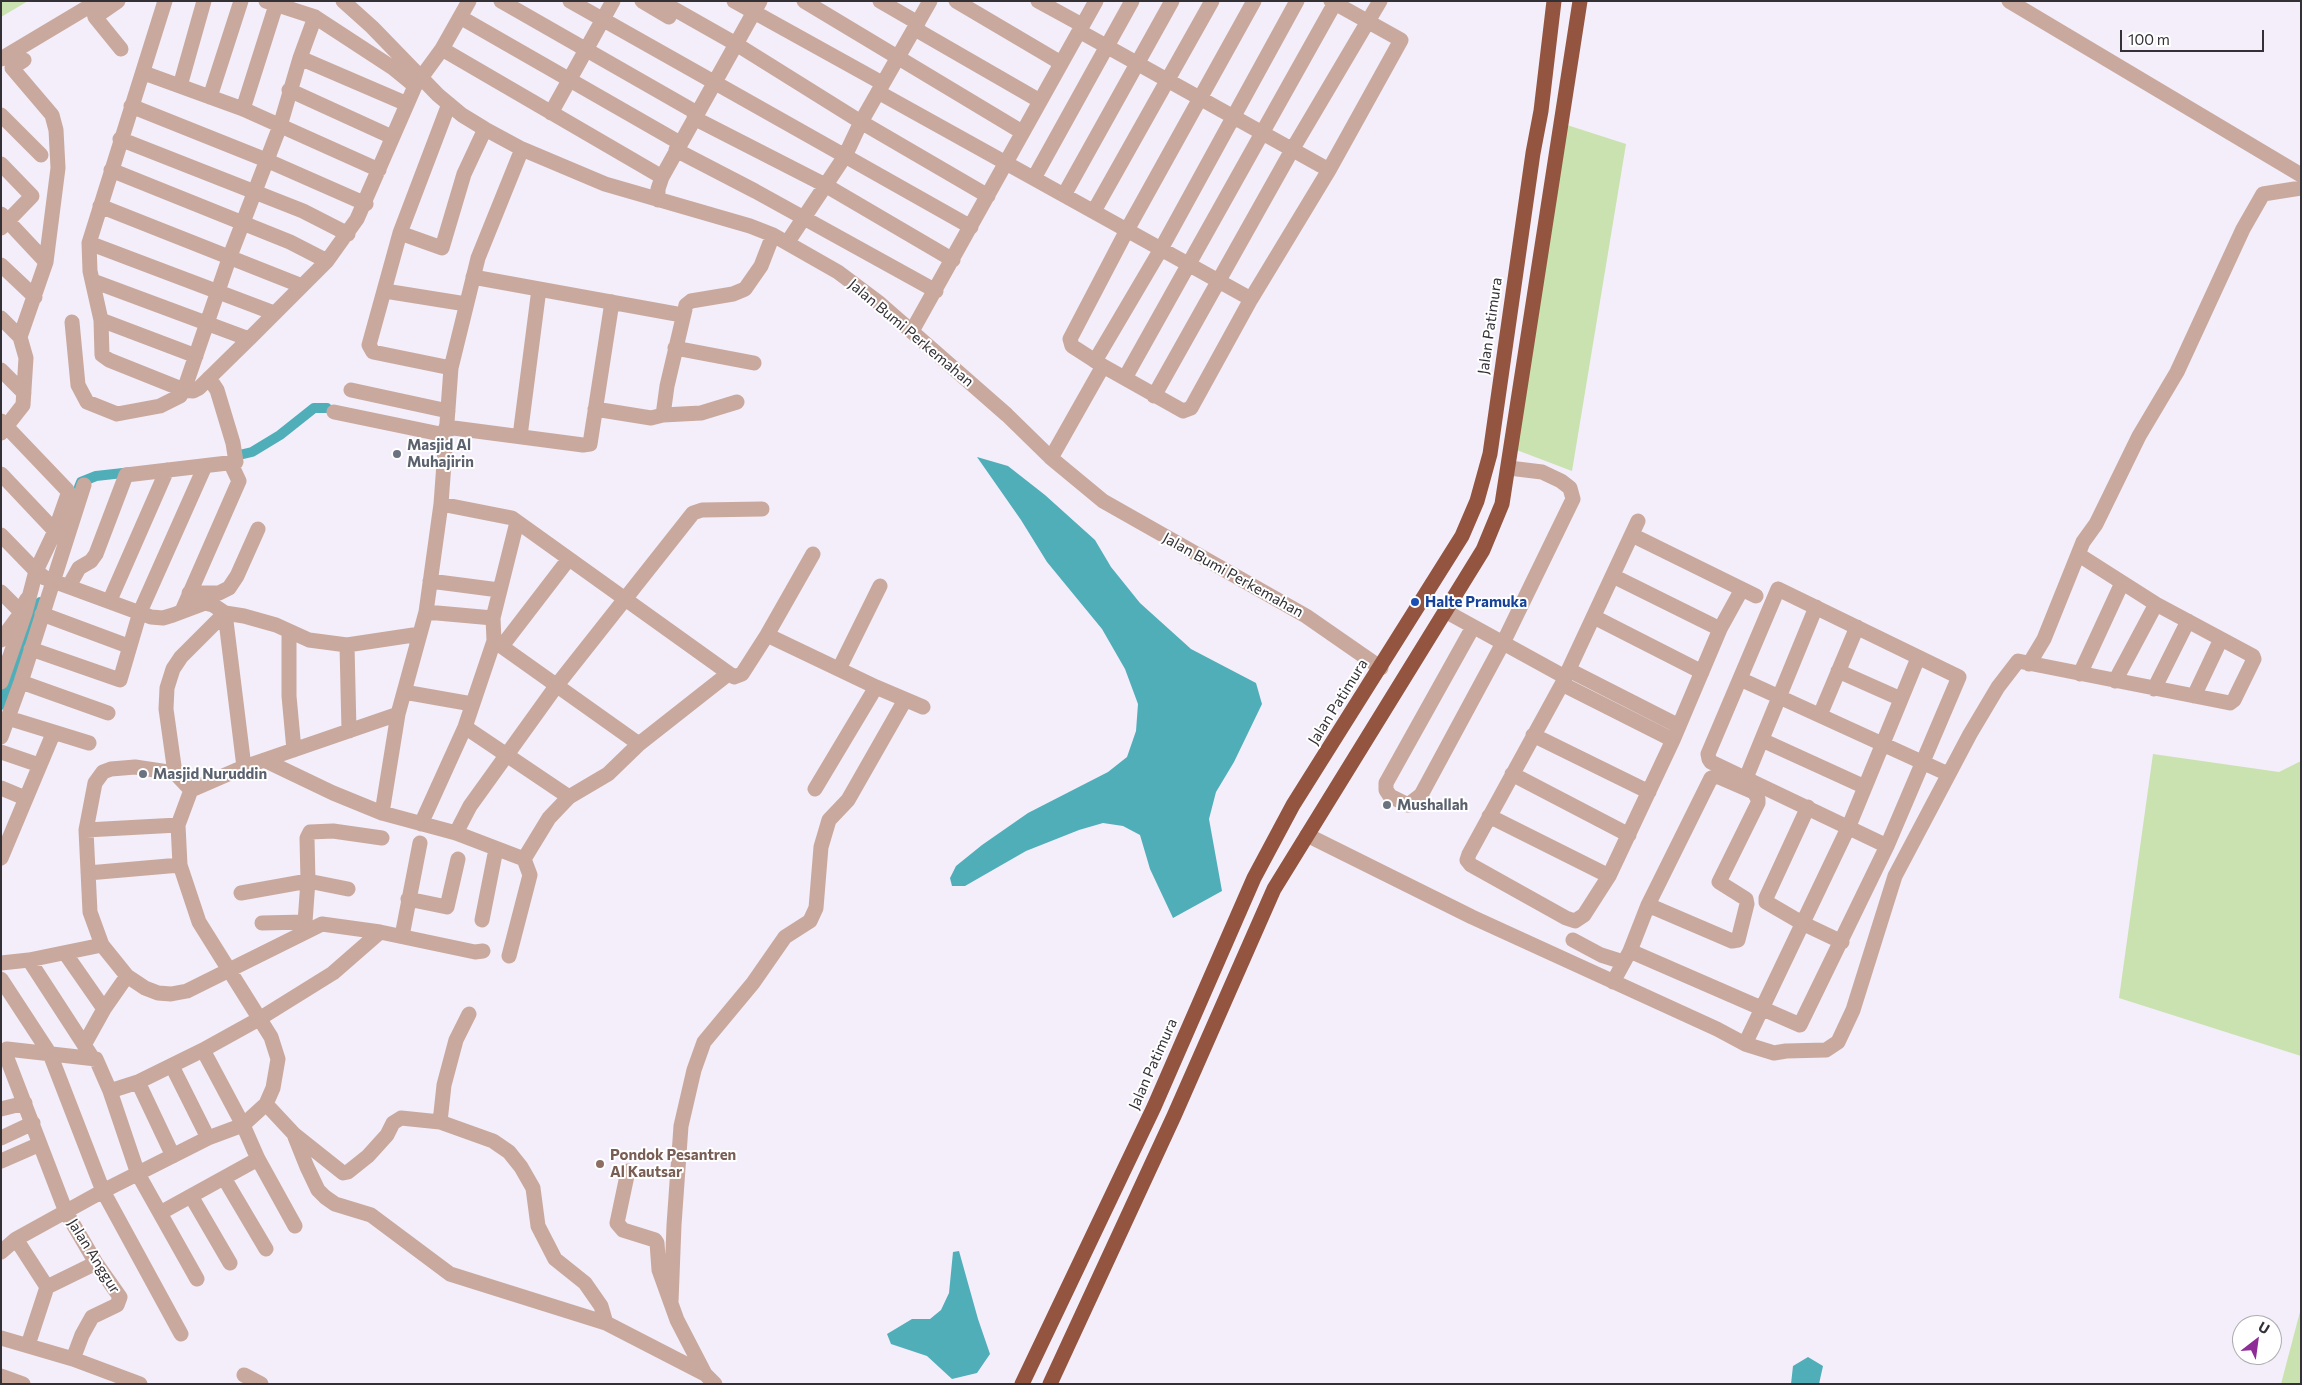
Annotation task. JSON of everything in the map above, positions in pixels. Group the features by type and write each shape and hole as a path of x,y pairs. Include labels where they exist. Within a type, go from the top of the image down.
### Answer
{"highway":[{"name":"Jalan Patimura","path":"1022,1384 1154,1107 1254,878 1293,805 1381,668 1462,536 1477,501 1490,454 1513,288 1541,111 1554,1"},
{"path":"1050,1384 1174,1116 1274,889 1483,550 1502,504 1580,1"},
{"path":"1513,288 1534,290"}],"street":[{"path":"20,337 46,262 58,168 56,130 52,115 8,64 95,8 118,1"},
{"path":"165,1 144,73 110,170 89,243 93,281 101,320 102,353 104,357 184,390 196,389 209,378 327,261 348,234 366,204 392,136 418,82 442,49 470,1"},
{"path":"180,86 204,1"},
{"path":"210,97 241,1"},
{"name":"Jalan Bumi Perkemahan","path":"343,1 372,27 418,82 485,129 522,149 605,184 726,218 773,236 838,272 912,331 1007,415 1051,458 1103,501 1306,616 1381,668"},
{"path":"501,1 696,116 826,185 953,260"},
{"path":"570,1 971,227"},
{"path":"550,113 614,1"},
{"path":"642,1 734,48"},
{"path":"660,1 859,126 988,196"},
{"path":"734,1 757,7 880,87 1005,162 1251,299"},
{"path":"804,1 1022,132"},
{"path":"880,1 916,26 1040,101"},
{"path":"787,243 845,156 880,87 930,1"},
{"path":"956,1 1061,63"},
{"path":"1038,1 1107,47 1329,170"},
{"path":"912,331 1096,1"},
{"path":"1034,178 1132,1"},
{"path":"1064,195 1172,1"},
{"path":"1094,212 1212,1"},
{"path":"1125,378 1334,2 1401,40 1329,170 1251,299 1189,410 1178,410 1099,364 1072,346 1070,340 1127,230 1254,1"},
{"path":"1051,458 1099,364 1232,117 1297,1"},
{"path":"1154,396 1220,282 1292,150 1380,1"},
{"path":"2009,1 2301,175"},
{"path":"243,109 271,3 316,17 393,68 418,82"},
{"path":"658,200 658,189 662,177 757,7"},
{"path":"95,8 121,49"},
{"path":"72,322 78,385 83,396 95,407 116,414 134,412 174,401 184,390 230,256 280,126 289,90 316,17"},
{"path":"460,17 569,80 678,147 936,291"},
{"path":"442,49 662,177"},
{"path":"300,58 407,104"},
{"path":"144,73 243,109 379,170"},
{"path":"289,90 392,136"},
{"path":"449,104 400,233 369,345 373,352 451,368"},
{"path":"131,106 266,160 366,204"},
{"path":"1,115 41,155"},
{"path":"400,233 442,248 464,174 485,129"},
{"path":"120,139 303,211 348,234"},
{"path":"382,813 398,714 426,612 441,504 451,368 478,258 522,149"},
{"path":"1,164 32,196 4,221 46,262"},
{"path":"110,170 243,222 290,242 327,261"},
{"path":"2029,664 2044,639 2083,542 2096,524 2138,436 2177,372 2243,229 2263,194 2301,188"},
{"path":"100,206 302,286"},
{"path":"663,416 682,314 686,305 691,301 733,294 745,289 761,266 773,236"},
{"path":"89,243 274,312"},
{"path":"1,265 35,297"},
{"path":"473,277 682,314"},
{"path":"93,281 249,339"},
{"path":"520,436 538,289"},
{"path":"384,291 466,304"},
{"path":"334,412 446,431 520,436 586,445 591,442 612,302"},
{"path":"1,318 20,337 26,358 21,409 3,427 67,490 68,494 55,531 46,577 42,614 21,682 1,737"},
{"path":"101,320 196,356"},
{"path":"675,348 754,363"},
{"path":"1,370 24,393"},
{"path":"69,586 79,568 91,561 96,554 125,477 167,470 235,463 237,459 217,390 209,378"},
{"path":"350,390 448,411"},
{"path":"596,409 651,418 701,413 736,402"},
{"path":"182,611 239,481 231,464"},
{"path":"31,649 120,680 128,646 140,612 204,466"},
{"path":"1473,627 1386,783 1386,790 1390,796 1408,805 1421,795 1503,643 1573,499 1570,488 1555,478 1542,472 1509,468"},
{"path":"110,600 167,470"},
{"path":"1,474 55,531"},
{"path":"1,640 16,622 30,594 46,577 84,485"},
{"path":"441,504 512,518 728,674 738,677 742,674 766,635 813,554"},
{"path":"456,832 470,806 558,685 623,599 693,513 702,510 762,509"},
{"path":"518,522 493,618 498,644 639,744"},
{"path":"1635,528 1749,593 1720,629 1673,740 1609,876 1584,915 1575,921 1468,863 1469,854 1565,677 1635,528"},
{"path":"189,593 219,592 229,588 237,576 258,529"},
{"path":"1,535 46,577 151,617 163,618 205,603 213,605 225,613 276,625 309,640 347,644 420,634"},
{"path":"1307,835 1472,917 1717,1028 1745,1044 1774,1053 1826,1050 1838,1042 1854,1010 1878,927 1896,876 1948,774 1998,687 2018,661 2230,703 2234,700 2254,658 2156,604 2079,555"},
{"path":"421,824 465,727 472,704 498,644 568,560"},
{"path":"1612,576 1720,629"},
{"path":"430,580 500,590"},
{"path":"2080,674 2122,583"},
{"path":"839,669 880,586"},
{"path":"1574,940 1601,955 1626,957 1761,1009 1796,1025 1803,1024 1887,846 1960,678 1957,674 1918,658 1778,589 1708,756 1711,762 1849,826 1887,846"},
{"path":"1,592 20,611"},
{"path":"1,682 30,594"},
{"path":"2115,681 2156,604"},
{"path":"1746,778 1816,607"},
{"path":"1445,611 1565,677 1673,740"},
{"path":"426,612 493,618"},
{"path":"225,613 244,767"},
{"path":"191,790 175,773 166,709 169,680 173,669 181,657 225,613"},
{"path":"42,614 128,646"},
{"path":"1594,617 1702,672"},
{"path":"2154,689 2188,621"},
{"path":"1820,715 1857,627"},
{"path":"288,632 289,696 294,750"},
{"path":"766,635 876,688 923,707"},
{"path":"2194,696 2221,639"},
{"path":"347,644 349,731"},
{"path":"1745,1044 1849,826 1918,658"},
{"path":"1838,671 1901,699"},
{"path":"524,859 549,818 569,797 608,774 639,744 728,674"},
{"path":"1565,677 1679,726"},
{"path":"1740,679 1948,774"},
{"path":"21,682 108,713"},
{"path":"815,789 876,688"},
{"path":"404,692 472,704"},
{"path":"671,1302 681,1126 694,1070 704,1042 748,989 785,938 810,921 816,908 821,847 829,820 848,800 905,700"},
{"path":"1,1252 16,1239 103,1192 208,1138 242,1125 266,1104 272,1088 278,1059 271,1038 199,922 180,864 178,825 191,790 244,767 398,714"},
{"path":"8,718 53,734 89,743"},
{"path":"465,727 569,797"},
{"path":"1,858 6,830 24,798 53,734"},
{"path":"1533,735 1649,792"},
{"path":"1762,740 1865,787"},
{"path":"1,752 39,765"},
{"path":"264,760 332,793 382,813 456,832 524,859 530,875 509,956"},
{"path":"175,773 136,767 111,769 103,772 95,783 86,830 90,912 102,945 127,976 145,988 171,994 187,991 306,927"},
{"path":"1512,774 1629,835"},
{"path":"1614,982 1648,904 1713,776 1754,792 1758,803 1719,882 1746,899 1747,904 1738,940 1732,941 1648,904"},
{"path":"1,788 24,798"},
{"path":"1808,807 1766,900 1802,924 1842,942"},
{"path":"1489,816 1609,876"},
{"path":"86,830 178,825"},
{"path":"306,927 307,838 310,832 334,831 382,838"},
{"path":"402,936 420,843"},
{"path":"482,920 496,849"},
{"path":"408,899 447,907 458,859"},
{"path":"88,873 180,864"},
{"path":"241,892 308,880 348,889"},
{"path":"1558,956 1574,940 1577,932 1575,921"},
{"path":"262,924 306,927 322,924 402,936 475,952 482,951"},
{"path":"110,1092 138,1082 172,1066 259,1019 333,974 380,932"},
{"path":"1,963 29,960 102,945"},
{"path":"64,953 104,1009"},
{"path":"29,960 88,1051 97,1061 110,1092 138,1174 197,1279"},
{"path":"88,1051 104,1009 127,976"},
{"path":"1,980 50,1054 103,1192 180,1334"},
{"path":"440,1122 444,1085 456,1040 469,1014"},
{"name":"Jalan Anggur","path":"50,1054 8,1049 5,1051 66,1212 96,1264 119,1294 120,1301 115,1307 92,1317 82,1335 73,1359"},
{"path":"203,1050 258,1159 295,1226"},
{"path":"50,1054 88,1051"},
{"path":"172,1066 208,1138"},
{"path":"138,1082 173,1156"},
{"path":"1,1109 25,1103"},
{"path":"266,1104 294,1134 328,1163 345,1174 368,1156 397,1119 407,1118 440,1122 493,1142 515,1158 533,1188 538,1226 555,1259 585,1284 601,1306 606,1323"},
{"path":"1,1138 33,1123"},
{"path":"294,1134 318,1190 335,1204 371,1215 450,1274 606,1323 710,1379"},
{"path":"1,1161 40,1144"},
{"path":"160,1213 258,1159"},
{"path":"628,1171 617,1223 623,1230 656,1242 659,1270 677,1320 710,1379"},
{"path":"224,1178 266,1249"},
{"path":"192,1196 230,1263"},
{"path":"16,1239 47,1287"},
{"path":"28,1345 47,1287 96,1264"},
{"path":"1,1338 73,1359 117,1380 140,1384"},
{"path":"244,1375 261,1384"},
{"path":"1,1376 22,1384"}],"green space":[{"path":"1,1 28,1 1,17"},
{"path":"1567,125 1626,144 1572,471 1514,449"},
{"path":"2153,754 2279,772 2301,761 2301,1056 2119,998"},
{"path":"2301,1308 2301,1384 2281,1384"}],"water":[{"path":"977,457 1008,466 1045,495 1095,540 1111,567 1140,603 1191,649 1256,683 1262,704 1234,762 1216,792 1209,819 1222,891 1173,918 1150,869 1140,835 1123,826 1103,823 1079,830 1026,851 965,886 952,886 950,878 956,866 982,845 1028,813 1108,772 1127,757 1136,731 1138,704 1125,669 1102,629 1047,562 1021,520"},
{"path":"959,1251 990,1354 977,1373 952,1379 927,1356 891,1344 887,1334 912,1319 930,1319 941,1310 949,1293 953,1252"},
{"path":"1808,1357 1823,1366 1819,1384 1791,1384 1793,1366"}],"waterway":[{"path":"239,455 252,452 280,435 314,408 327,408"},
{"path":"79,487 81,482 96,476 132,472"},
{"path":"1,705 40,602"}],"place":[{"name":"Masjid Al Muhajirin","path":"397,454"},
{"name":"Halte Pramuka","path":"1415,602"},
{"name":"Masjid Nuruddin","path":"143,774"},
{"name":"Mushallah","path":"1387,805"},
{"name":"Pondok Pesantren Al Kautsar","path":"600,1164"}]}
